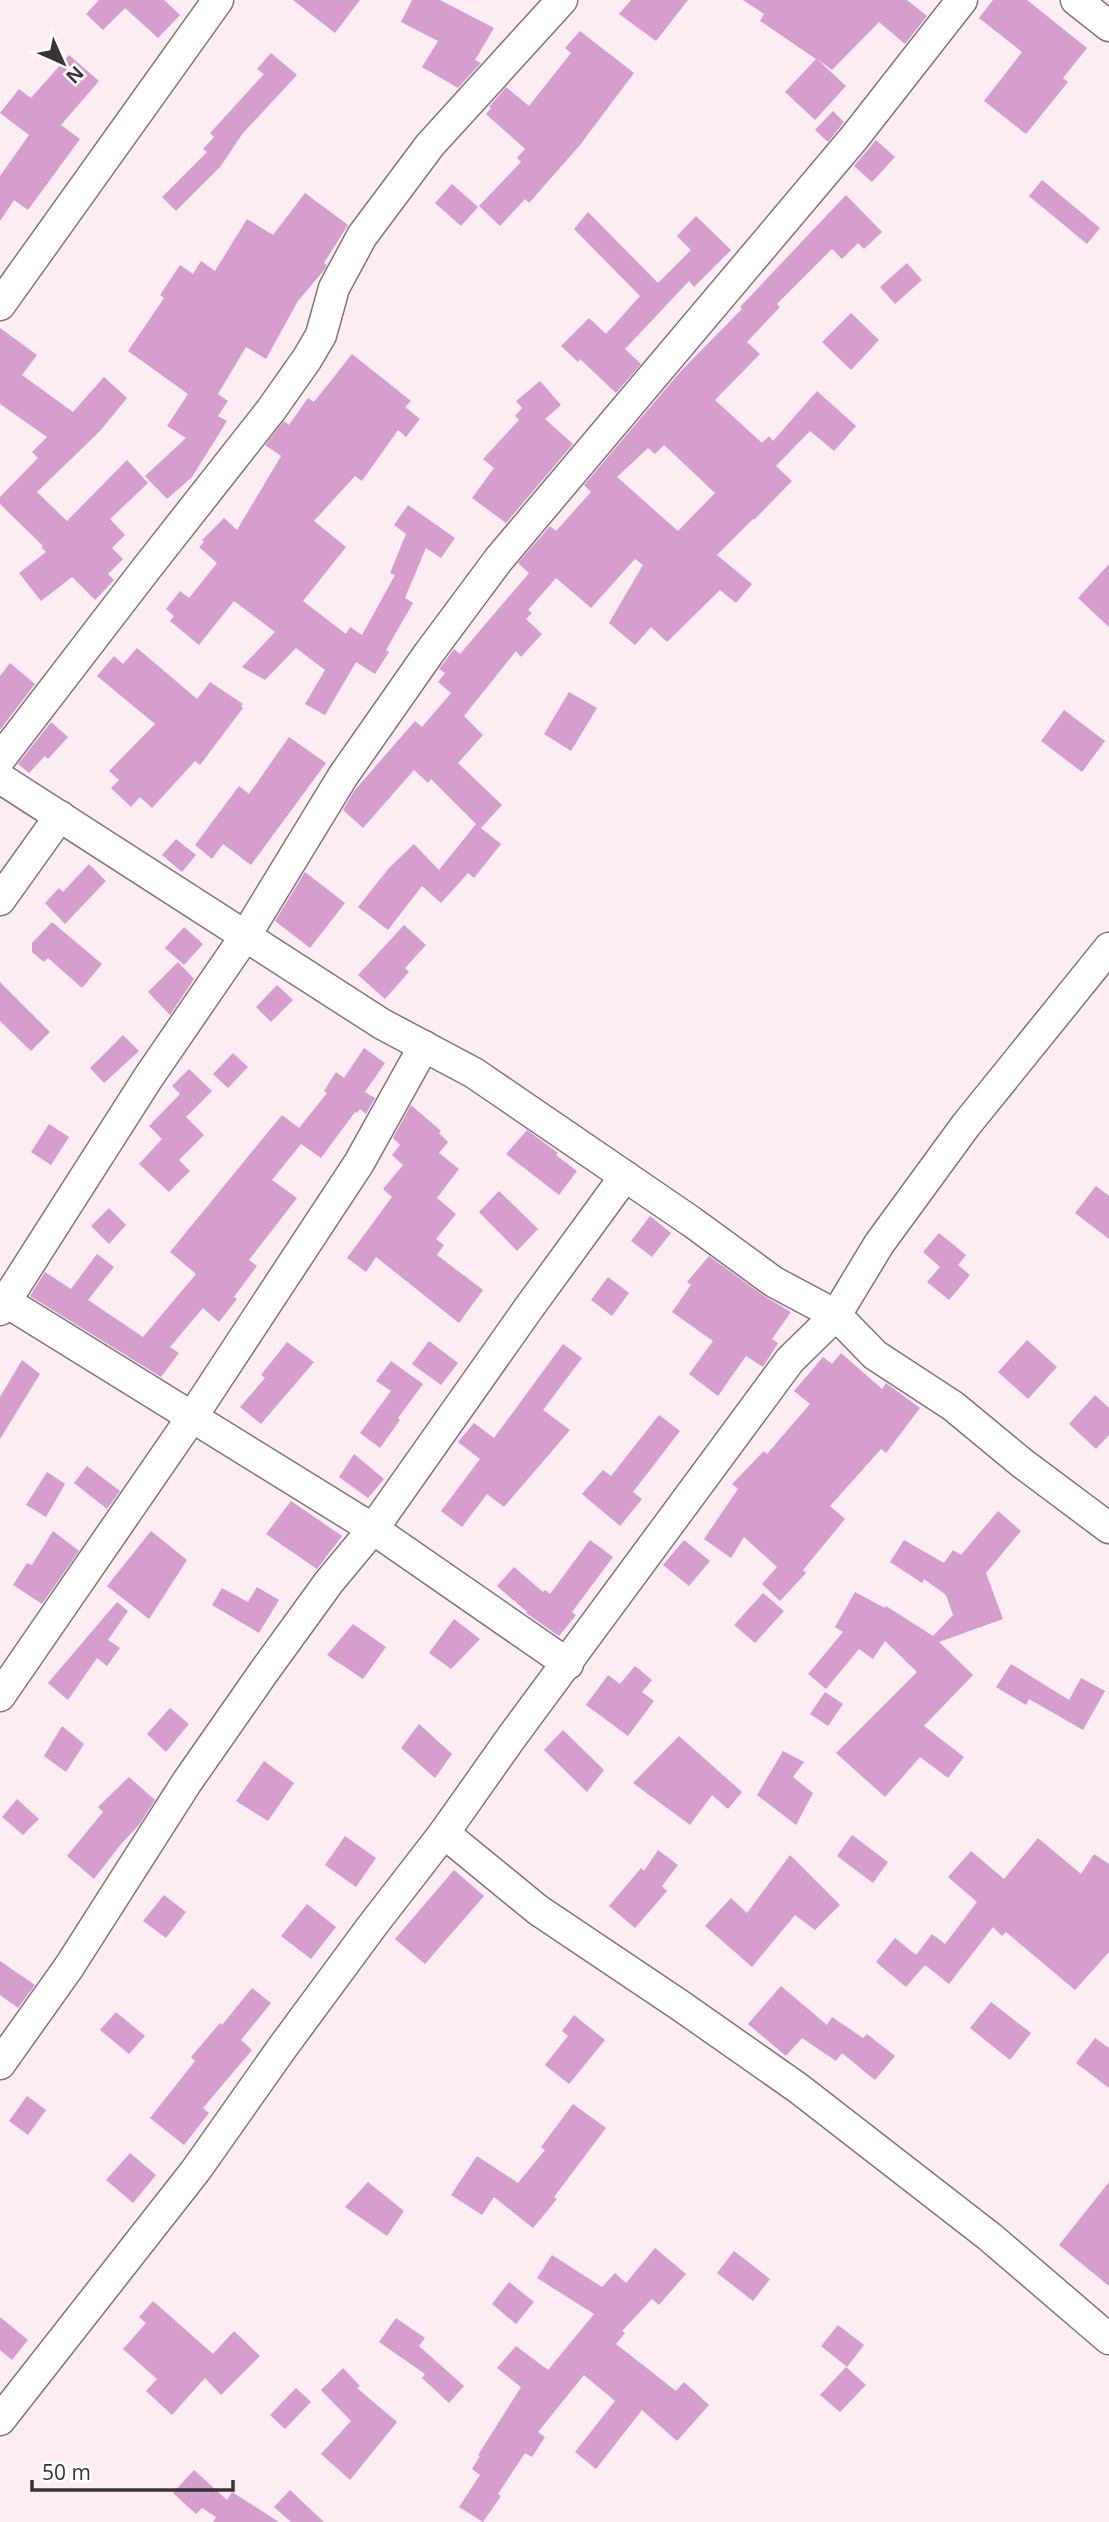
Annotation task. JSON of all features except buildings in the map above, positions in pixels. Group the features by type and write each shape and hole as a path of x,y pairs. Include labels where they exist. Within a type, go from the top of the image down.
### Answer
{"street":[{"path":"0,305 218,0"},
{"path":"0,759 271,410 307,359 321,335 334,288 362,236 430,145 562,0"},
{"path":"568,1664 373,1529 2,1303 148,1078 246,935 343,776 429,653 499,559 854,138 962,0"},
{"path":"1076,0 1109,26"},
{"path":"0,778 382,1024 474,1073 692,1222 774,1282 836,1315 875,1355 953,1406 1109,1528"},
{"path":"0,900 60,816"},
{"path":"0,2420 196,2170 356,1948 444,1833 790,1360 836,1315 879,1244 966,1125 1109,948"},
{"path":"0,1696 192,1417 359,1163 424,1046"},
{"path":"0,2064 69,1967 187,1782 248,1694 329,1582 373,1529 625,1176"},
{"path":"444,1833 538,1910 798,2088 990,2237 1109,2339"}]}
